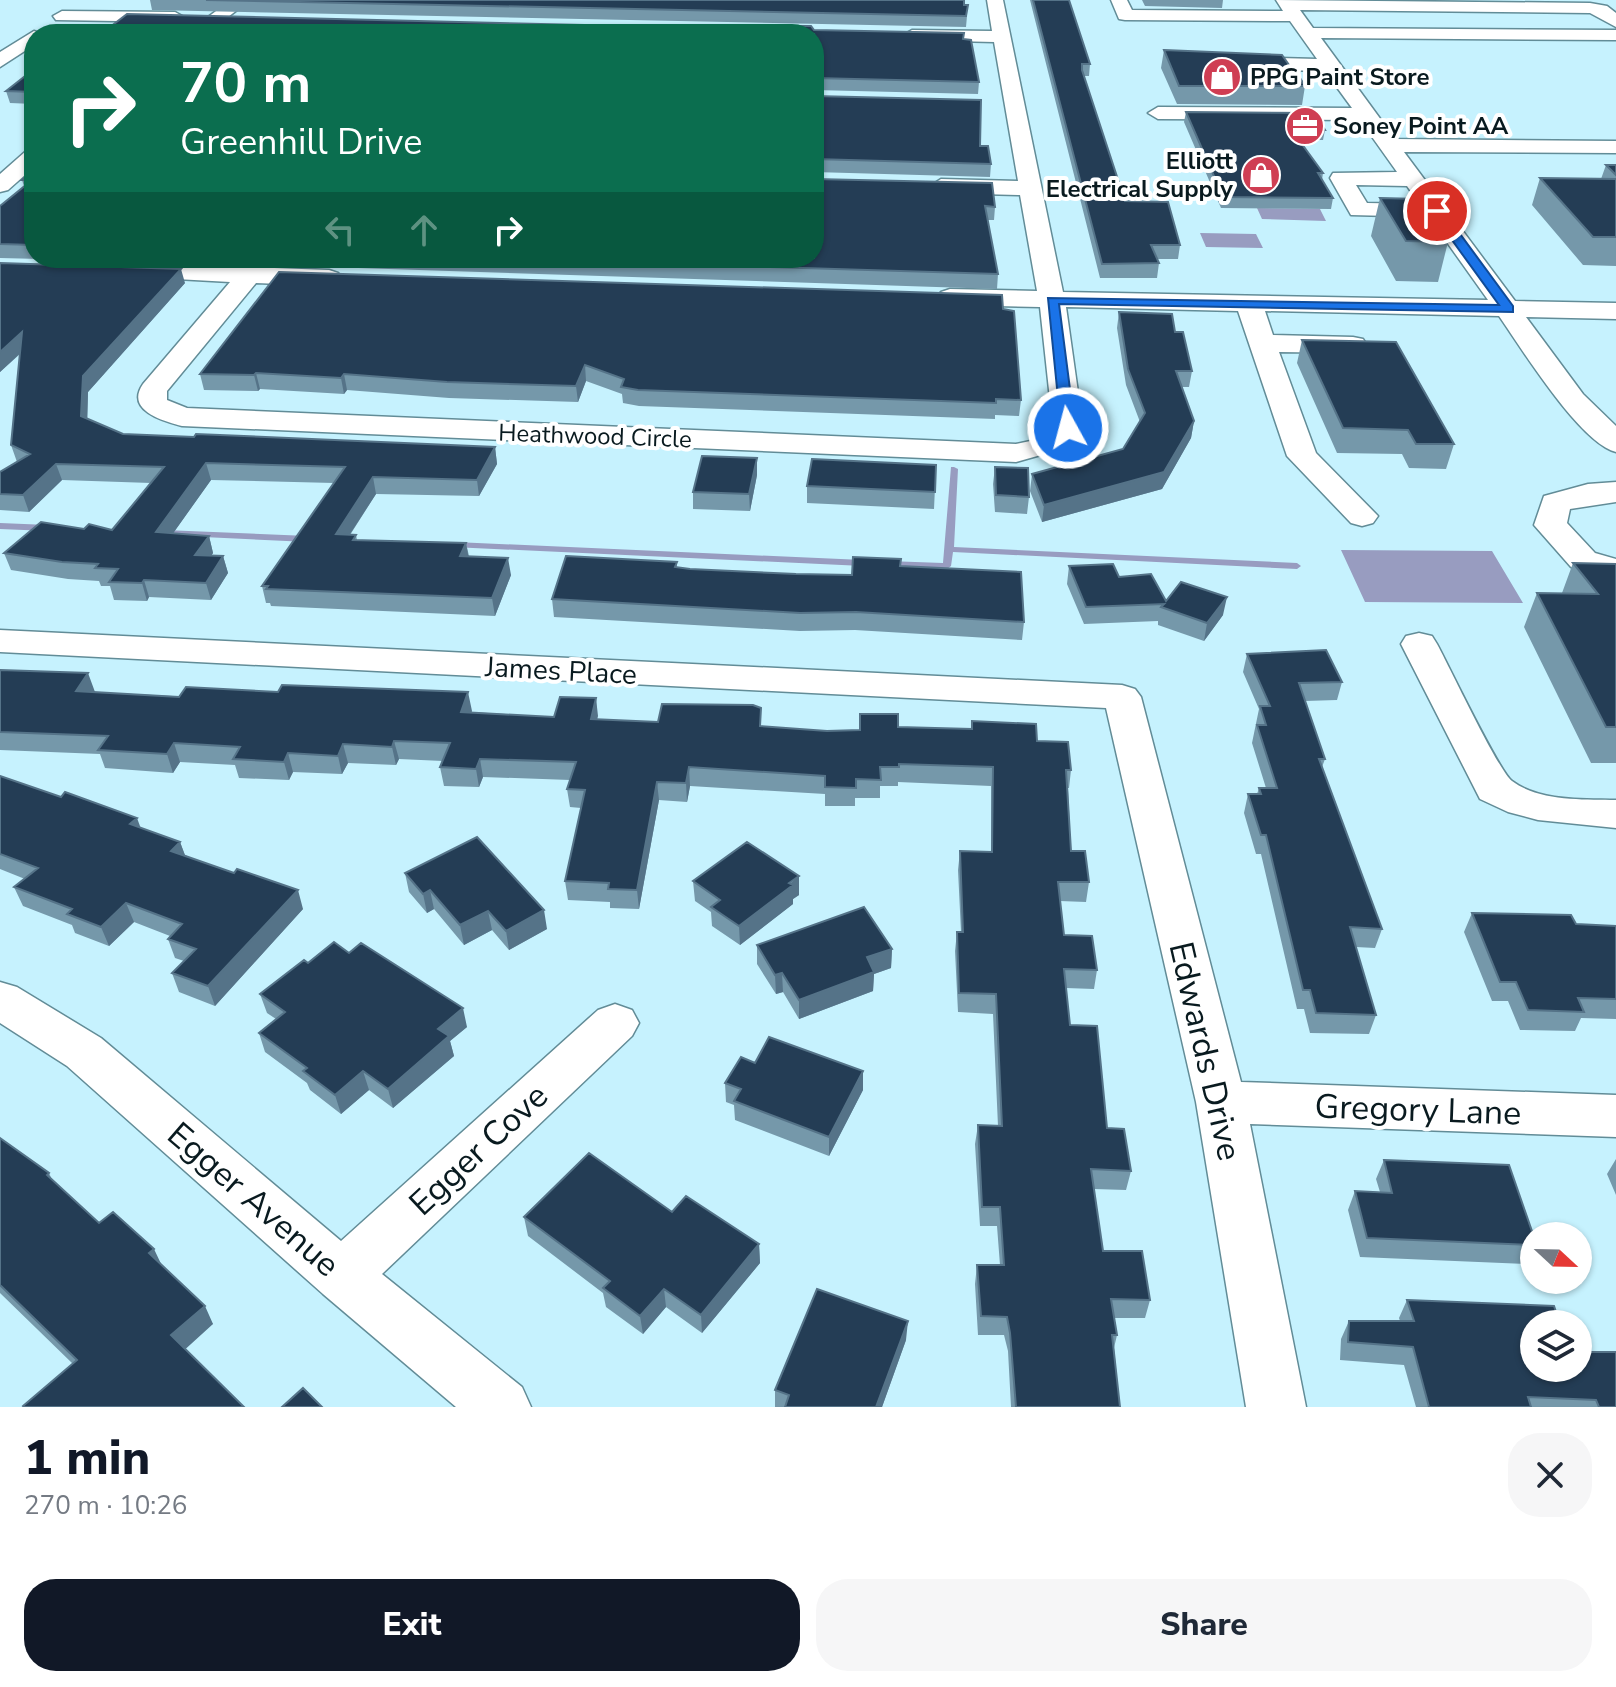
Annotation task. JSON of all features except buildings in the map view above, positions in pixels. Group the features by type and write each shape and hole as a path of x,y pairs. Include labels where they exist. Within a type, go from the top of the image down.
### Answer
{"street":[{"path":"51,24 83,0"},
{"path":"208,24 242,0"},
{"path":"995,0 1002,37 1006,104 1031,188 1052,301"},
{"path":"1119,0 1125,15 1259,16 1590,8 1601,10 1616,22"},
{"path":"1248,0 1259,16"},
{"path":"1425,0 1428,3 1466,4"},
{"path":"1294,14 1616,35"},
{"path":"1294,14 1573,400 1616,443"},
{"path":"62,16 248,19"},
{"path":"892,34 1002,37"},
{"path":"0,61 24,44"},
{"path":"1212,63 1331,65"},
{"path":"1361,105 1323,96 1344,133 1385,139 1616,147"},
{"path":"1158,113 1333,114"},
{"path":"0,185 24,166"},
{"path":"1437,211 1359,210 1341,178 1410,173 1616,168"},
{"path":"922,185 1031,188"},
{"path":"109,271 360,279"},
{"name":"Heathwood Circle","path":"249,275 153,390 153,404 182,417 1016,453 1048,446 1061,438 1068,428 1052,301"},
{"path":"926,297 1616,311"},
{"path":"1249,304 1302,456 1362,516"},
{"path":"1263,343 1380,345"},
{"path":"1616,492 1588,494 1555,503 1550,525 1583,560 1616,569"},
{"name":"James Place","path":"0,641 1122,697"},
{"path":"1419,644 1494,789 1517,803 1549,810 1616,814"},
{"name":"Edwards Drive","path":"1122,697 1221,1102 1276,1407"},
{"name":"Egger Avenue","path":"0,1000 84,1052 342,1276 501,1407"},
{"name":"Egger Cove","path":"342,1276 615,1023"},
{"name":"Gregory Lane","path":"1221,1102 1616,1116"}],"water":[{"path":"1257,208 1320,209 1326,221 1262,219"},
{"path":"1200,233 1256,234 1263,248 1206,247"},
{"path":"1341,550 1492,551 1523,603 1365,602"}],"waterway":[{"path":"949,549 954,469"},
{"path":"0,526 48,528"},
{"path":"164,533 308,539"},
{"path":"455,545 863,563"},
{"path":"887,564 947,566 949,549"},
{"path":"949,549 1297,566"}],"place":[{"name":"PPG Paint Store","path":"1222,77"},
{"name":"Soney Point AA","path":"1305,126"},
{"name":"Elliott Electrical Supply","path":"1261,175"}],"route":[{"path":"1068,428 1052,301 1508,309 1437,211"}]}
